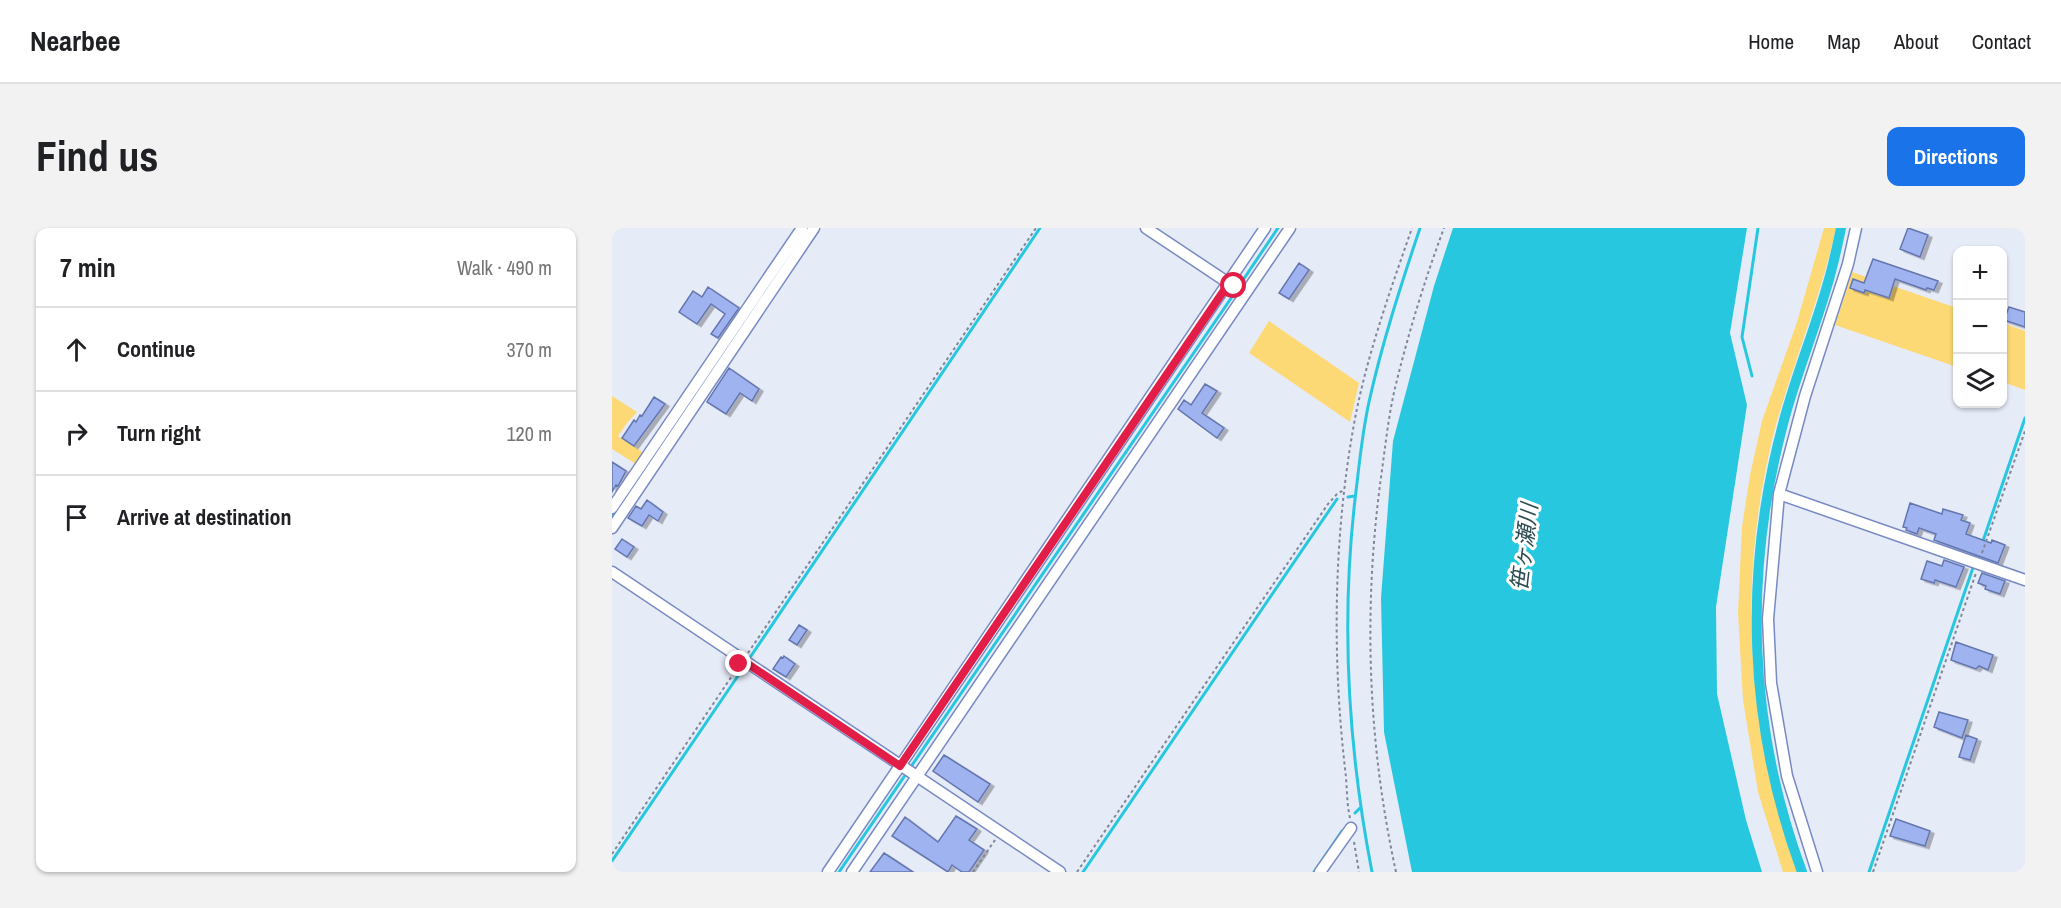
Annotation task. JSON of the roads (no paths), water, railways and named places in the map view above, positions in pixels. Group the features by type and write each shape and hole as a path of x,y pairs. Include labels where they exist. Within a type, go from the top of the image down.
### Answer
{"street":[{"path":"612,508 802,228"},
{"path":"612,528 814,228"},
{"path":"1146,228 1237,288"},
{"path":"852,872 908,771 1237,288 1265,228"},
{"path":"828,872 908,771 1237,288 1290,228"},
{"path":"1817,872 1787,776 1771,683 1768,619 1779,494 1805,396 1848,264 1856,228"},
{"path":"1779,494 2025,580"},
{"path":"612,572 1060,872"},
{"path":"1320,872 1351,828"}],"water":[{"name":"笹ヶ瀬川","path":"1453,228 1747,228 1730,333 1747,405 1716,607 1717,694 1746,820 1762,872 1412,872 1384,732 1381,598 1393,441 1434,286"}],"waterway":[{"path":"751,656 1040,228"},
{"path":"1239,286 1278,228"},
{"path":"1372,872 1357,775 1349,678 1349,581 1352,532 1369,402 1386,336 1420,228"},
{"path":"1752,376 1742,337 1758,228"},
{"path":"1802,872 1784,817 1771,762 1762,706 1757,649 1757,593 1770,480 1783,424 1829,279 1841,228"},
{"path":"839,872 1236,291"},
{"path":"1983,541 2025,418"},
{"path":"1348,497 1355,496"},
{"path":"1083,872 1337,499"},
{"path":"612,517 618,508"},
{"path":"1869,872 1978,553"},
{"path":"612,861 744,667"},
{"path":"1355,813 1360,808"},
{"path":"1314,872 1342,831"}]}
